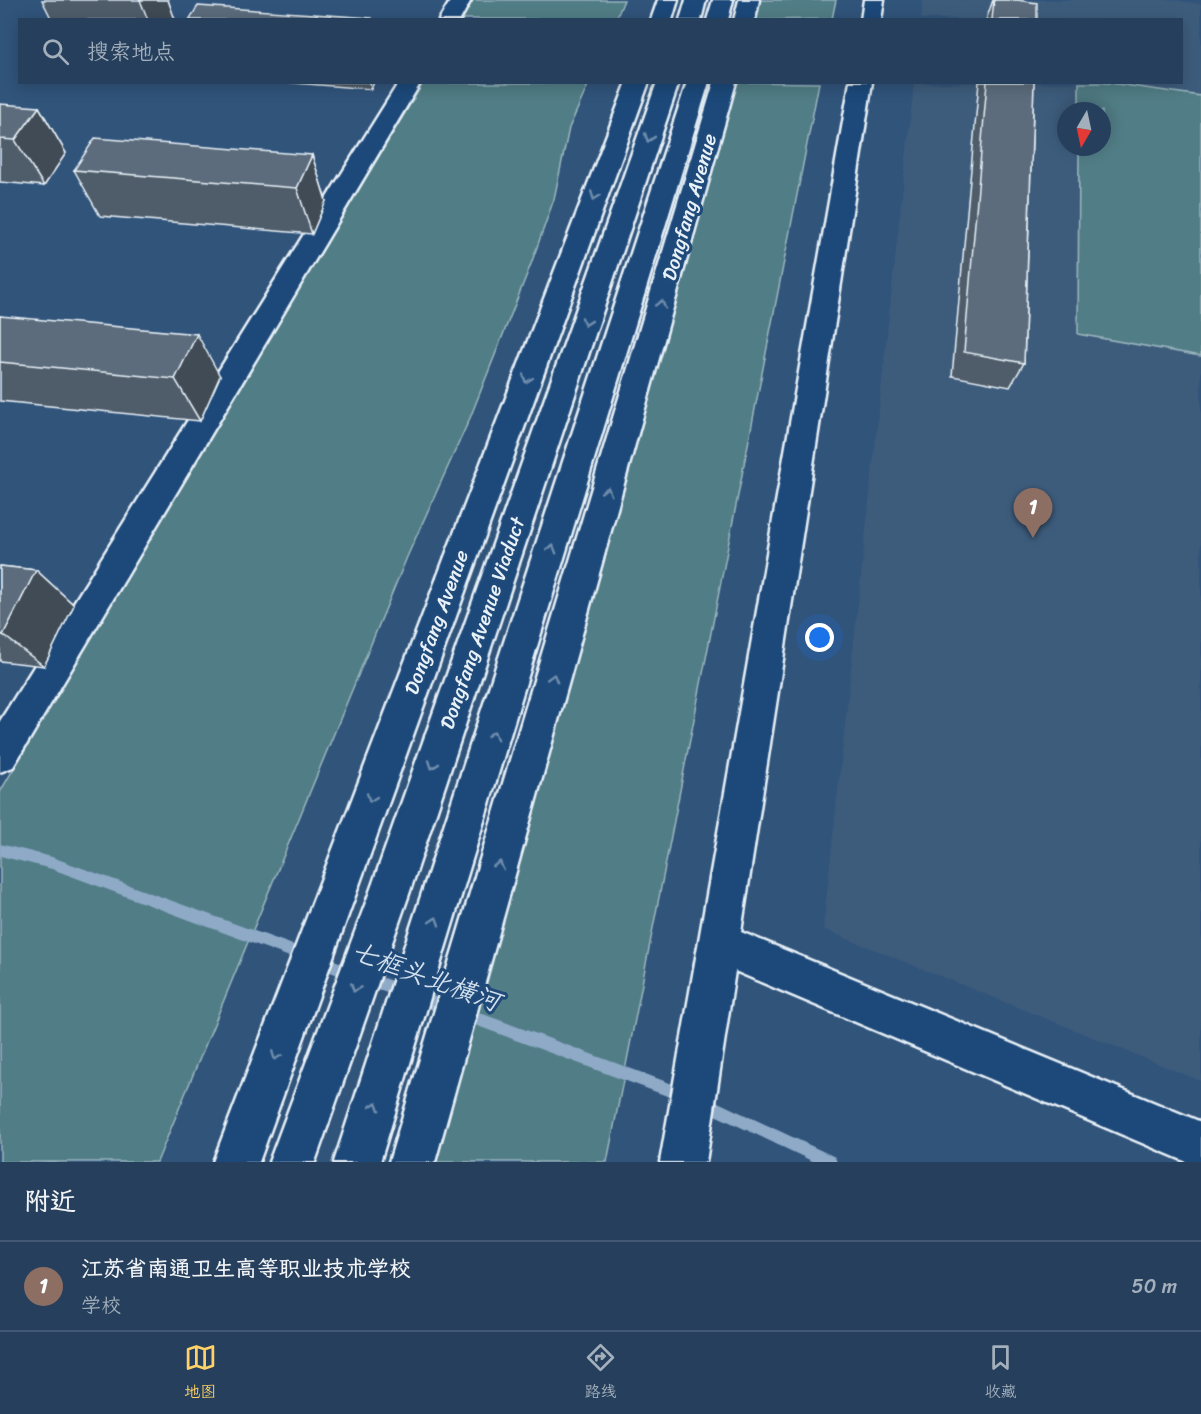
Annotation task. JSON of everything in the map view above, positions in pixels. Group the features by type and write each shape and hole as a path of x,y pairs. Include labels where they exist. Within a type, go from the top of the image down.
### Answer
{"main road":[{"path":"450,18 461,0"},
{"path":"662,18 668,0"},
{"path":"691,18 696,0"},
{"path":"718,18 723,0"},
{"path":"744,18 749,0"},
{"path":"871,18 874,0"},
{"path":"0,754 409,84"},
{"name":"Dongfang Avenue","path":"236,1162 637,84"},
{"name":"Dongfang Avenue Viaduct","path":"292,1162 388,897 667,84"},
{"name":"Dongfang Avenue Viaduct","path":"357,1162 697,84"},
{"name":"Dongfang Avenue","path":"412,1162 724,84"},
{"path":"683,1162 861,84"},
{"path":"720,944 1201,1145"}],"shaded area":[{"path":"923,0 1174,0 1201,4 1201,1081 823,929 914,84 1183,84 1183,18 921,18"}],"green space":[{"path":"473,0 624,0 616,18 462,18"},
{"path":"760,0 836,0 832,18 755,18"},
{"path":"422,84 589,84 569,128 554,199 531,264 470,418 407,557 157,1162 0,1162 0,792"},
{"path":"736,84 819,84 607,1162 436,1162"},
{"path":"1079,84 1117,84 1201,96 1201,356 1078,334 1079,156 1111,156 1111,102 1079,102"}],"building":[{"path":"994,0 1037,3 1037,18 992,18"},
{"path":"198,6 372,18 190,18"},
{"path":"987,84 1034,84 1024,363 964,352"},
{"path":"0,104 39,107 15,140 0,139"},
{"path":"95,138 312,155 297,188 74,170"},
{"path":"0,316 197,334 175,379 0,362"},
{"path":"0,566 36,570 3,635 0,634"}],"waterway":[{"name":"七框头北横河","path":"0,850 52,863 449,1009"},
{"name":"七框头北横河","path":"464,1014 686,1096"},
{"name":"七框头北横河","path":"703,1102 830,1162"}],"place":[{"name":"江苏省南通卫生高等职业技术学校","path":"1033,538"}]}
